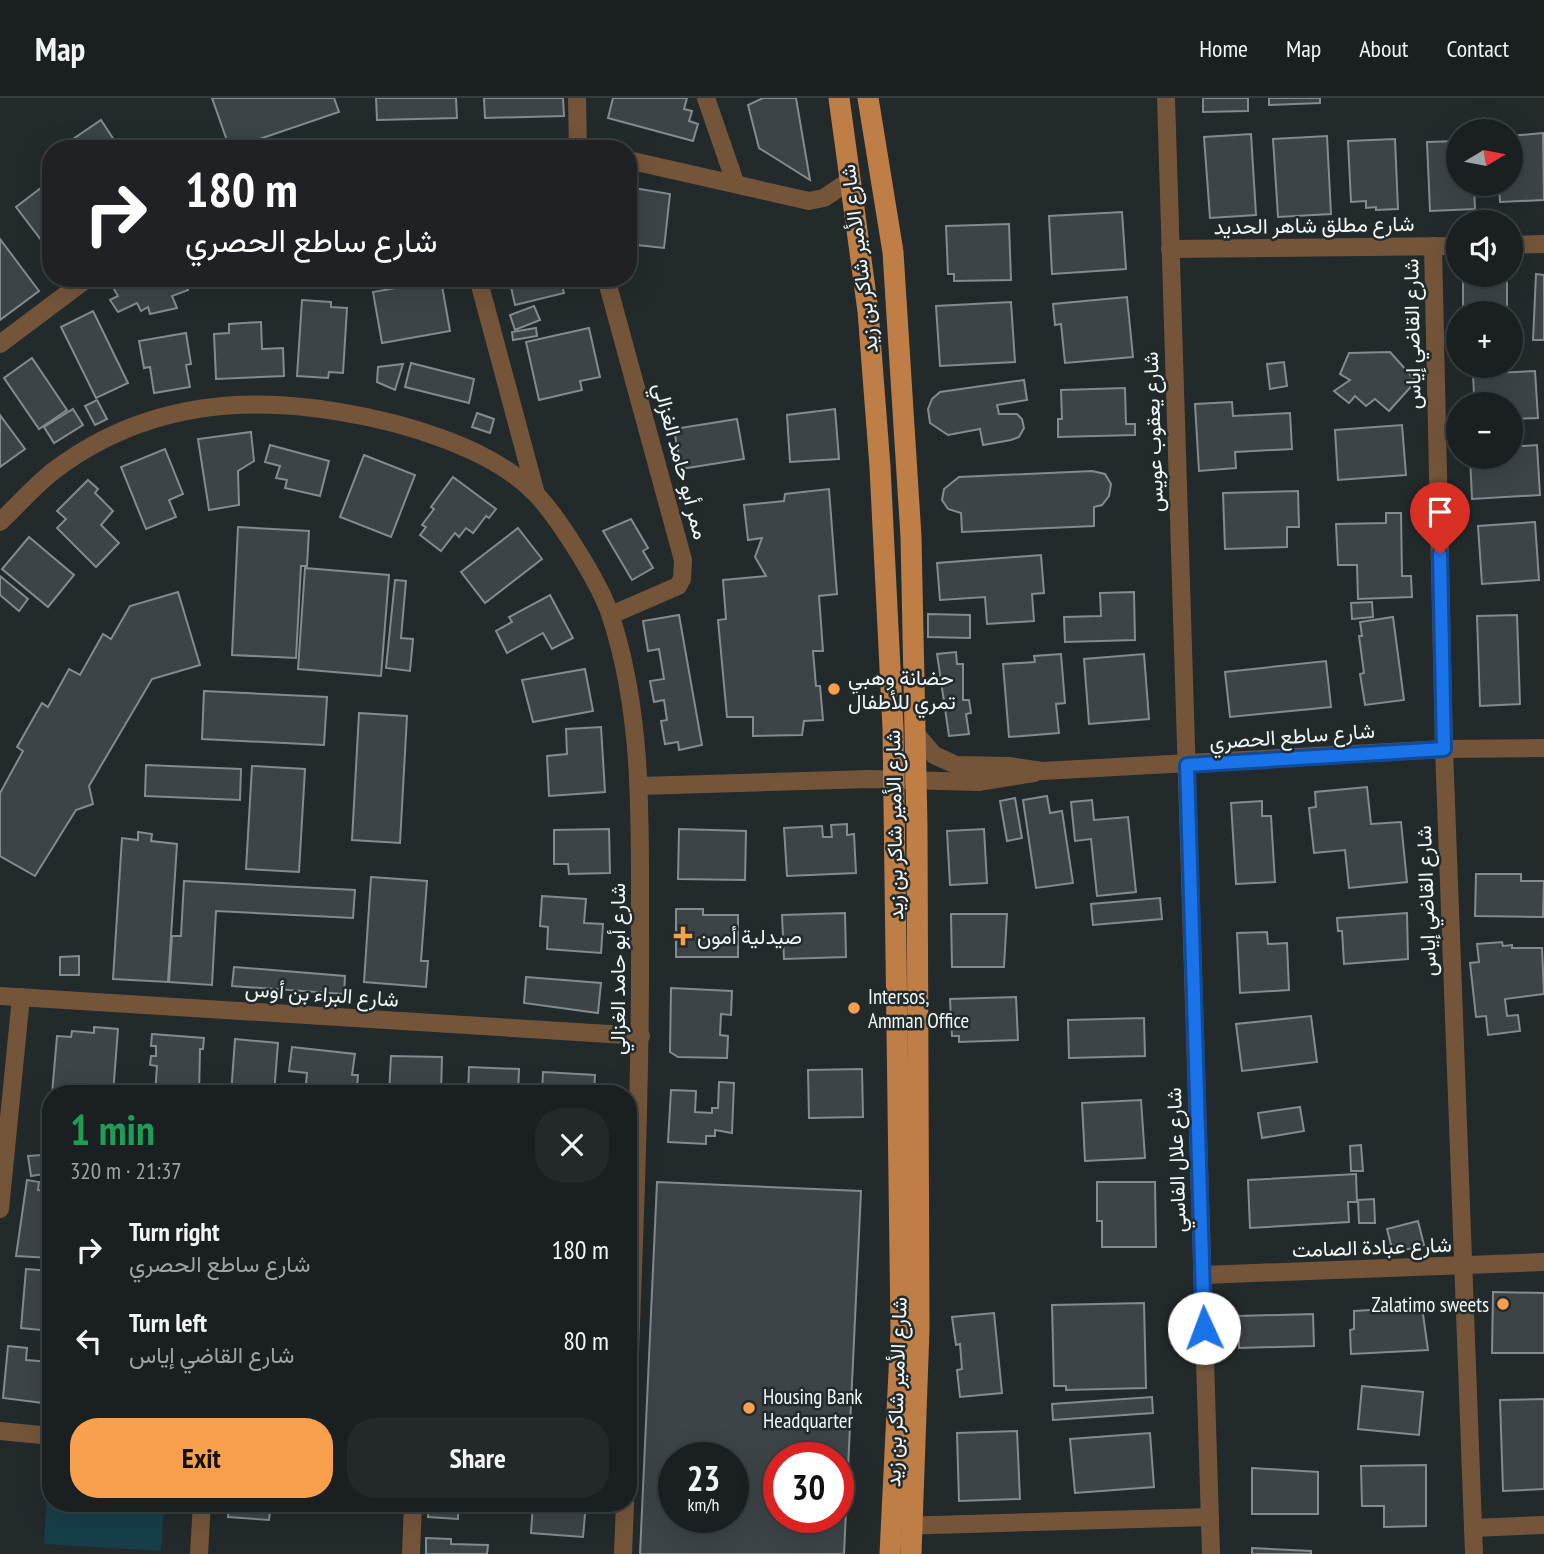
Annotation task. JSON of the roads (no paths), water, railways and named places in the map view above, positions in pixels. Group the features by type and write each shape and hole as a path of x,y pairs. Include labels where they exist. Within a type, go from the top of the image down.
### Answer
{"main road":[{"name":"شارع الأمير شاكر بن زيد","path":"839,98 868,311 904,779 919,1329 901,1526 890,1554"},
{"name":"شارع الأمير شاكر بن زيد","path":"868,98 894,265 911,537 915,733 904,779"},
{"name":"شارع الأمير شاكر بن زيد","path":"901,1526 911,1554"}],"street":[{"path":"577,98 578,140"},
{"path":"706,98 735,182"},
{"name":"شارع يعقوب عويس","path":"1166,98 1187,765"},
{"path":"637,162 735,182 809,201 824,198 849,181"},
{"path":"1523,245 1544,244"},
{"name":"شارع القاضي إياس","path":"1433,246 1444,749 1461,1267 1474,1554"},
{"name":"شارع مطلق شاهر الحديد","path":"1170,249 1446,246"},
{"path":"0,344 76,287"},
{"path":"480,287 536,494"},
{"name":"ممر أبو حامد الغزالي","path":"609,287 683,560 682,579 678,586 611,615"},
{"path":"0,522 52,471 92,445 132,424 178,412 225,406 307,406 412,429 475,453 503,469 536,494"},
{"name":"شارع أبو حامد الغزالي","path":"536,494 591,575 611,615 629,695 640,786 640,1036 637,1128"},
{"name":"شارع ساطع الحصري","path":"915,733 934,755 956,765 1009,766 1042,771 1444,749 1544,748"},
{"name":"شارع علال الفاسي","path":"1187,765 1211,1554"},
{"name":"شارع ساطع الحصري","path":"640,786 904,779 978,782 1009,779 1042,771"},
{"name":"شارع البراء بن أوس","path":"0,996 640,1036"},
{"path":"0,1209 21,997"},
{"name":"شارع عبادة الصامت","path":"1202,1275 1544,1262"},
{"path":"0,1431 42,1435"},
{"path":"200,1554 202,1512"},
{"path":"411,1554 413,1512"},
{"path":"623,1554 625,1512"},
{"path":"901,1526 1210,1517"},
{"path":"1473,1528 1544,1525"}],"place":[{"name":"حضانة وهبي تمري للأطفال","path":"834,689"},
{"name":"صيدلية أمون","path":"683,936"},
{"name":"Intersos, Amman Office","path":"854,1008"},
{"name":"Zalatimo sweets","path":"1503,1304"},
{"name":"Housing Bank Headquarter","path":"749,1408"}]}
